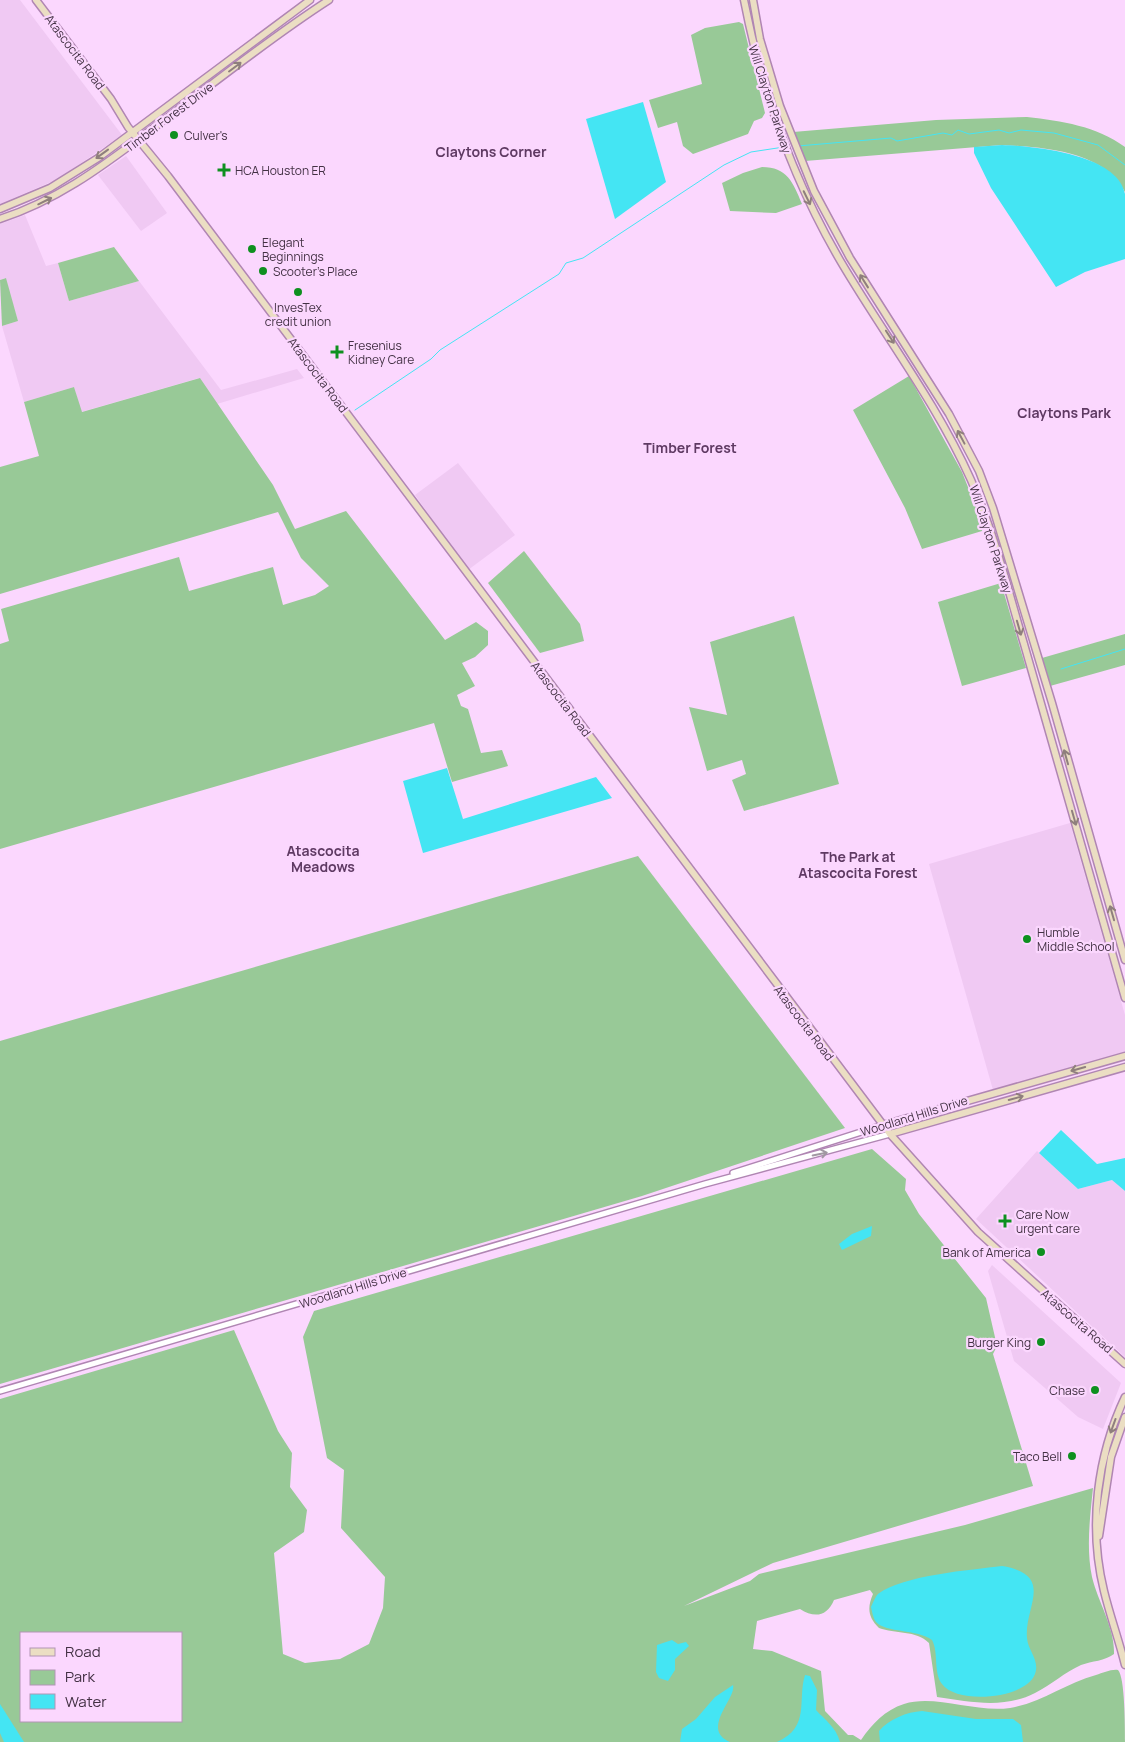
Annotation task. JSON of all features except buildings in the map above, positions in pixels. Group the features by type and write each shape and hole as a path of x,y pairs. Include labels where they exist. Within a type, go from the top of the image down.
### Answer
{"main road":[{"name":"Atascocita Road","path":"36,0 111,99 138,140 172,181 772,980 890,1134 978,1232 1125,1364"},
{"name":"Timber Forest Drive","path":"0,209 37,194 71,175 310,0"},
{"name":"Timber Forest Drive","path":"0,219 42,203 74,185 329,0"},
{"name":"Will Clayton Parkway","path":"744,0 755,55 787,154 816,216 847,271 924,390 964,464 986,518 1014,609 1125,998"},
{"name":"Will Clayton Parkway","path":"753,0 760,39 779,103 814,190 855,266 931,384 973,458 993,508 1125,960"},
{"path":"302,5 308,14"},
{"path":"770,106 779,103"},
{"path":"847,271 855,266"},
{"path":"924,390 931,384"},
{"path":"964,464 973,458"},
{"path":"1014,609 1022,606"},
{"path":"1068,796 1077,794"},
{"path":"1092,880 1102,877"},
{"name":"Woodland Hills Drive","path":"883,1125 1125,1056"},
{"name":"Woodland Hills Drive","path":"890,1134 1125,1067"},
{"path":"1049,1078 1050,1088"},
{"path":"1125,1397 1104,1456 1098,1499 1097,1542 1104,1592 1125,1665"},
{"path":"1097,1542 1111,1457 1125,1417"},
{"path":"1104,1456 1111,1457"}],"street":[{"name":"Woodland Hills Drive","path":"705,1184 745,1169 883,1125"},
{"name":"Woodland Hills Drive","path":"0,1391 705,1184 890,1134"}],"shaded area":[{"path":"0,0 20,0 122,135 58,179 0,204"},
{"path":"126,156 167,213 141,231 98,175"},
{"path":"25,215 46,266 58,263 69,301 139,281 221,390 297,369 304,378 217,404 199,378 81,412 74,387 24,402 2,326 18,321 5,278 0,280 0,224"},
{"path":"458,463 515,535 468,570 415,495"},
{"name":"Humble Middle School","path":"1070,823 1125,1015 1125,1052 993,1090 929,864"},
{"path":"1037,1151 1078,1189 1112,1180 1125,1191 1125,1357 976,1219"},
{"path":"992,1265 1121,1383 1103,1429 1078,1417 1014,1361 988,1271"}],"green space":[{"path":"739,22 743,24 765,113 762,118 754,121 748,134 693,154 683,146 677,122 658,128 649,100 702,84 691,35 705,28"},
{"path":"1027,117 1053,120 1090,129 1125,147 1125,192 1115,178 1103,168 1088,160 1053,150 1002,145 805,161 793,132 936,120"},
{"path":"762,167 778,170 788,177 802,204 776,213 730,211 722,183"},
{"path":"114,247 139,281 69,301 58,263"},
{"path":"6,278 18,321 2,326 0,280"},
{"path":"909,376 962,472 983,525 982,531 922,549 905,508 853,410"},
{"path":"200,378 273,485 295,529 346,511 445,640 476,622 488,631 488,645 475,657 462,663 475,686 457,695 461,706 468,709 481,753 502,750 508,766 452,782 434,723 0,849 0,644 9,641 1,609 179,557 189,591 273,567 283,605 315,595 329,586 301,558 278,512 0,594 0,467 39,456 24,402 74,387 82,412"},
{"path":"524,551 580,624 584,641 540,653 488,583"},
{"path":"1001,583 1026,668 962,686 938,602"},
{"path":"794,616 839,784 744,811 732,780 746,774 742,760 707,771 689,707 727,715 710,642"},
{"path":"1125,634 1125,665 1050,686 1042,658"},
{"path":"638,856 845,1128 642,1196 0,1384 0,1041"},
{"path":"872,1149 906,1179 905,1190 919,1214 986,1298 997,1346 993,1354 1033,1486 773,1563 684,1606 750,1581 759,1574 965,1525 1093,1488 1089,1532 1090,1566 1112,1635 1114,1654 1107,1658 1081,1665 1035,1693 1023,1698 999,1703 937,1697 929,1643 912,1634 879,1628 871,1616 869,1608 873,1594 870,1590 834,1600 824,1613 815,1615 800,1609 757,1621 753,1649 772,1651 821,1671 825,1711 848,1735 853,1735 861,1740 880,1718 904,1704 929,1701 983,1708 1010,1708 1032,1702 1085,1679 1118,1670 1123,1692 1125,1742 0,1742 0,1399 234,1330 278,1431 292,1453 290,1487 307,1510 304,1532 274,1553 283,1654 305,1663 340,1659 369,1644 383,1608 385,1577 341,1528 344,1470 327,1458 303,1337 314,1311"}],"water":[{"path":"643,102 666,182 615,219 586,119"},
{"path":"1002,145 1033,147 1072,155 1091,161 1107,170 1119,180 1125,194 1125,259 1085,272 1056,287 991,188 974,153 974,147"},
{"path":"447,768 463,819 596,777 612,798 423,853 403,781"},
{"path":"1061,1130 1097,1164 1125,1158 1125,1191 1112,1180 1078,1189 1039,1153"},
{"path":"872,1226 871,1236 842,1250 839,1244 852,1234"},
{"path":"1002,1566 1018,1570 1028,1577 1033,1585 1034,1594 1027,1626 1027,1638 1035,1660 1036,1669 1029,1682 1019,1689 1006,1694 976,1697 950,1691 939,1679 932,1640 918,1634 887,1628 874,1619 871,1607 874,1600 878,1594 889,1588 904,1582 938,1574"},
{"path":"672,1640 678,1644 686,1642 689,1646 675,1659 675,1670 668,1681 659,1678 656,1672 657,1645"},
{"path":"805,1675 810,1676 817,1690 816,1710 833,1728 840,1742 777,1742 788,1736 795,1729 799,1721"},
{"path":"733,1685 733,1691 722,1714 718,1729 722,1736 730,1742 680,1742 682,1729 696,1719 715,1697"},
{"path":"0,1704 24,1742 4,1742 0,1733"},
{"path":"922,1711 976,1719 1013,1719 1021,1725 1023,1742 880,1742 879,1731 888,1723 904,1715"}],"waterway":[{"path":"798,146 891,138 897,141 943,133 952,135 958,130 969,134 999,130 1009,133 1021,130 1054,133 1098,145 1125,165"},
{"path":"355,410 431,359 440,350 559,274 566,263 583,258 724,165 751,152 784,147"},
{"path":"1061,669 1125,649"}],"place":[{"name":"Culver's","path":"174,135"},
{"name":"HCA Houston ER","path":"224,170"},
{"name":"Elegant Beginnings","path":"252,249"},
{"name":"Scooter's Place","path":"263,271"},
{"name":"InvesTex credit union","path":"298,292"},
{"name":"Fresenius Kidney Care","path":"337,352"},
{"name":"Humble Middle School","path":"1027,939"},
{"name":"Care Now urgent care","path":"1005,1221"},
{"name":"Bank of America","path":"1041,1252"},
{"name":"Burger King","path":"1041,1342"},
{"name":"Chase","path":"1095,1390"},
{"name":"Taco Bell","path":"1072,1456"}],"district":[{"name":"Claytons Corner","path":"491,151"},
{"name":"Claytons Park","path":"1064,412"},
{"name":"Timber Forest","path":"690,447"},
{"name":"Atascocita Meadows","path":"323,858"},
{"name":"The Park at Atascocita Forest","path":"858,864"}]}
